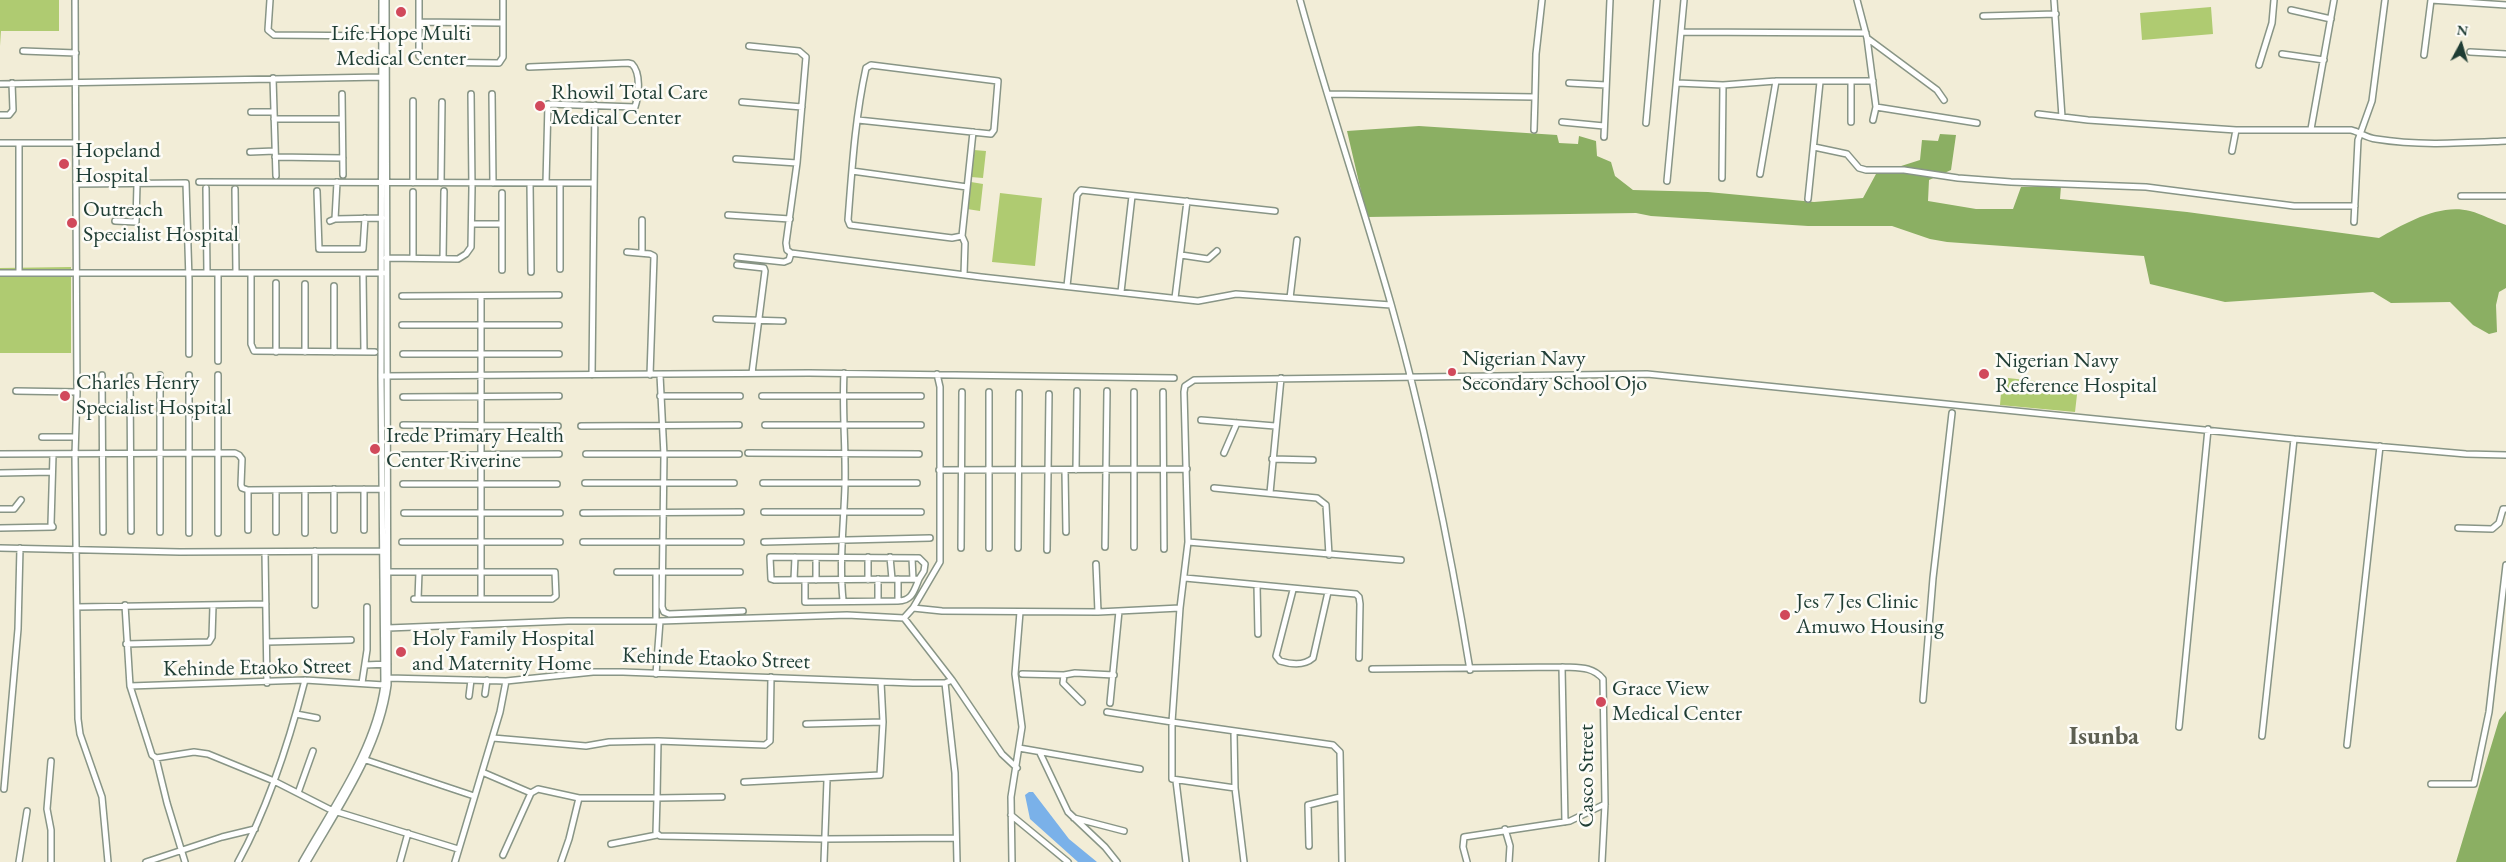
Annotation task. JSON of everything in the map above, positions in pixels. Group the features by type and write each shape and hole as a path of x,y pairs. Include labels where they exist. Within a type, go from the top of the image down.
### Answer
{"street":[{"path":"76,0 77,392 75,455 79,727 102,797 108,862"},
{"path":"270,0 268,30 274,35 382,36"},
{"path":"382,0 384,183"},
{"path":"363,758 378,718 386,664 383,218 386,0"},
{"path":"419,0 419,56 426,62 499,63 503,58 503,0"},
{"path":"1300,0 1391,305 1452,565 1470,670"},
{"path":"1534,130 1536,54 1542,0"},
{"path":"1604,136 1610,0"},
{"path":"1646,124 1657,0"},
{"path":"1667,181 1684,0"},
{"path":"1858,0 1874,80 1876,108 1873,120"},
{"path":"2054,0 2062,117"},
{"path":"2260,64 2272,23 2274,0"},
{"path":"2311,129 2334,0"},
{"path":"2354,222 2360,134 2372,101 2385,0"},
{"path":"2424,55 2431,0 2506,5"},
{"path":"2291,10 2331,18"},
{"path":"1982,16 2056,14"},
{"path":"419,22 503,23"},
{"path":"1681,32 1866,35 1937,90 1944,100"},
{"path":"749,46 799,51 806,57 797,163 786,248 791,253 964,275 1175,298 1206,300 1236,294 1391,305"},
{"path":"23,51 76,53"},
{"path":"2470,52 2506,54"},
{"path":"2282,54 2324,60"},
{"path":"529,67 628,63 636,68 638,94 635,107 548,104 546,183"},
{"path":"858,120 992,134 994,130 998,81 995,79 871,65 866,68 858,120 852,171 848,220 850,225 952,238 962,236"},
{"path":"0,84 382,77"},
{"path":"273,78 276,176"},
{"path":"1677,83 1723,85 1776,81 1852,82 1874,80"},
{"path":"1760,174 1776,81"},
{"path":"1808,199 1820,82"},
{"path":"1851,122 1852,82"},
{"path":"1569,83 1606,85"},
{"path":"0,115 9,114 13,110 12,84"},
{"path":"1722,178 1723,85"},
{"path":"342,94 343,175"},
{"path":"386,258 458,259 466,254 472,243 471,94"},
{"path":"492,94 493,183"},
{"path":"1328,94 1535,97"},
{"path":"413,101 413,183"},
{"path":"441,183 442,102"},
{"path":"742,102 802,107"},
{"path":"592,375 595,105"},
{"path":"1876,108 1977,123"},
{"path":"251,112 274,112"},
{"path":"2038,114 2236,130 2351,130 2366,137 2409,143 2438,144 2506,140"},
{"path":"274,119 342,119"},
{"path":"1562,122 1604,126"},
{"path":"2232,151 2236,130"},
{"path":"964,275 966,243 962,236 973,132"},
{"path":"0,143 75,143"},
{"path":"19,143 19,273"},
{"path":"1814,147 1847,154 1859,168 1866,170 1904,170 1958,178 2011,182 2146,187 2294,206 2354,206"},
{"path":"250,152 343,158"},
{"path":"736,159 797,163"},
{"path":"852,171 967,187"},
{"path":"76,184 184,182 188,185 188,354"},
{"path":"199,182 593,183"},
{"path":"337,182 332,220 383,218"},
{"path":"560,183 560,269"},
{"path":"115,221 136,222 137,184"},
{"path":"530,184 530,272"},
{"path":"206,188 207,273"},
{"path":"235,189 236,273"},
{"path":"317,190 319,249 363,249 365,218"},
{"path":"443,259 444,191"},
{"path":"413,192 413,258"},
{"path":"1067,286 1078,192 1187,201 1275,211"},
{"path":"502,193 502,270"},
{"path":"1121,292 1132,196"},
{"path":"2461,196 2506,196"},
{"path":"1175,298 1187,201"},
{"path":"728,215 790,219"},
{"path":"383,218 386,258 384,273"},
{"path":"642,220 642,253"},
{"path":"472,224 502,224"},
{"path":"1290,298 1297,240"},
{"path":"1181,255 1208,258 1217,251"},
{"path":"627,252 650,254 654,261 650,375"},
{"path":"737,257 784,262 789,260 791,253"},
{"path":"738,265 764,268 765,271 757,320 752,373"},
{"path":"0,273 384,273"},
{"path":"218,273 218,361"},
{"path":"251,273 251,348 254,351 375,352"},
{"path":"363,273 364,352"},
{"path":"276,283 276,352"},
{"path":"305,284 305,352"},
{"path":"334,286 334,352"},
{"path":"402,296 559,295"},
{"path":"481,296 481,598"},
{"path":"716,319 782,321"},
{"path":"402,325 559,325"},
{"path":"403,354 559,354"},
{"path":"384,376 752,373 1174,378"},
{"path":"843,600 841,580 845,482 842,425 844,374"},
{"path":"904,618 913,608 940,562 940,387 937,374"},
{"path":"1235,788 1176,781 1170,776 1180,608 1188,542 1184,392 1189,382 1201,379 1409,379 1448,375 1646,374 2294,438 2466,454 2506,455"},
{"path":"102,375 103,532"},
{"path":"189,375 189,533"},
{"path":"218,375 218,533"},
{"path":"660,375 664,455 662,607 664,612 743,611"},
{"path":"130,376 132,531"},
{"path":"160,376 160,532"},
{"path":"1270,493 1281,378"},
{"path":"16,391 77,392"},
{"path":"1076,470 1077,391"},
{"path":"1105,547 1107,391"},
{"path":"961,548 962,392"},
{"path":"988,548 989,392"},
{"path":"1134,392 1136,470 1134,547"},
{"path":"1163,392 1164,549"},
{"path":"1018,548 1019,393"},
{"path":"1047,550 1049,394"},
{"path":"403,396 559,396"},
{"path":"660,396 740,396"},
{"path":"762,396 920,396"},
{"path":"1923,700 1933,578 1952,413"},
{"path":"1201,420 1275,426"},
{"path":"1224,453 1237,423"},
{"path":"403,425 558,426"},
{"path":"581,426 738,425"},
{"path":"765,425 921,425"},
{"path":"2179,727 2208,429"},
{"path":"42,436 75,437"},
{"path":"2262,736 2294,438"},
{"path":"2347,745 2380,446"},
{"path":"748,453 920,454"},
{"path":"0,454 239,454 242,459 242,488 248,490 385,489"},
{"path":"402,455 559,454"},
{"path":"586,454 739,454"},
{"path":"0,528 52,527 50,524 52,455"},
{"path":"1272,459 1313,460"},
{"path":"939,470 1187,469"},
{"path":"1065,470 1066,532"},
{"path":"0,473 52,472"},
{"path":"585,483 734,483"},
{"path":"763,483 917,483"},
{"path":"402,484 557,484"},
{"path":"1214,488 1317,498 1326,505 1330,555"},
{"path":"334,489 334,530"},
{"path":"364,489 364,530"},
{"path":"248,490 248,530"},
{"path":"276,490 276,532"},
{"path":"305,490 305,533"},
{"path":"0,509 14,509 21,500"},
{"path":"2458,528 2492,530 2499,523 2503,509 2506,509"},
{"path":"583,513 741,512"},
{"path":"764,512 921,512"},
{"path":"404,513 560,513"},
{"path":"764,542 930,538"},
{"path":"402,542 560,542"},
{"path":"583,542 740,542"},
{"path":"1188,542 1400,560"},
{"path":"0,548 265,552 385,551"},
{"path":"4,789 18,629 20,548"},
{"path":"315,551 315,605"},
{"path":"385,551 388,572 388,628 386,637"},
{"path":"265,552 267,683"},
{"path":"868,557 868,580"},
{"path":"890,557 892,579"},
{"path":"805,581 805,602 843,600 904,601 911,596 924,571 925,564 919,558 770,558 771,579 805,581 919,579"},
{"path":"794,580 795,558"},
{"path":"816,558 816,580"},
{"path":"912,558 913,579"},
{"path":"1096,564 1098,612"},
{"path":"2431,784 2474,784 2489,712 2506,565"},
{"path":"388,572 553,570 555,572 556,596 552,599 416,599 419,572"},
{"path":"617,572 740,572"},
{"path":"656,572 658,621 656,674"},
{"path":"1185,578 1293,590 1356,594 1359,597 1359,658"},
{"path":"878,579 878,601"},
{"path":"898,579 898,601"},
{"path":"1257,585 1258,634"},
{"path":"1293,590 1276,656 1280,661 1287,663 1306,662 1312,658 1328,592"},
{"path":"78,607 266,604"},
{"path":"125,605 130,686 150,752 156,758 185,862"},
{"path":"126,644 210,642 212,637 212,606"},
{"path":"362,683 365,665 367,607"},
{"path":"913,608 1020,612 1098,612 1180,608"},
{"path":"1110,703 1119,611"},
{"path":"1012,862 1011,797 1017,768 1022,718 1015,674 1020,612"},
{"path":"388,628 568,621 658,621 847,615 904,618 952,680 1002,754 1017,768"},
{"path":"267,642 351,640"},
{"path":"365,665 386,664"},
{"path":"307,862 382,720 388,678 386,664"},
{"path":"1562,667 1565,822"},
{"name":"Casco Street","path":"1372,669 1592,668 1603,679 1605,804 1602,862"},
{"name":"Kehinde Etaoko Street","path":"388,678 506,681 593,672 881,682 945,683 952,680"},
{"path":"1022,674 1064,675 1084,673 1114,675"},
{"path":"1064,675 1062,678 1065,686 1082,702"},
{"path":"493,738 586,746 609,742 658,741 768,744 771,677"},
{"path":"238,862 255,829 274,781 305,680"},
{"name":"Kehinde Etaoko Street","path":"130,686 267,683 305,680 384,684"},
{"path":"469,696 471,680"},
{"path":"485,694 487,680"},
{"path":"455,862 493,738 506,681"},
{"path":"744,782 827,780 880,776 883,722 881,682"},
{"path":"945,683 955,773 957,862"},
{"path":"1107,712 1333,745 1340,752 1342,862"},
{"path":"296,714 317,718"},
{"path":"806,724 883,722"},
{"path":"1234,732 1235,788 1244,862"},
{"path":"657,835 655,831 658,741"},
{"path":"1019,748 1140,769"},
{"path":"298,793 313,751"},
{"path":"156,758 194,752 208,754 274,781 334,811 458,849"},
{"path":"1040,753 1062,801 1074,818 1105,847 1117,862"},
{"path":"363,758 474,796"},
{"path":"51,761 46,809 51,830 51,862"},
{"path":"482,772 531,793"},
{"path":"824,862 827,780"},
{"path":"1176,781 1186,862"},
{"path":"503,855 531,793 538,789 579,798 722,797"},
{"path":"1308,846 1308,805 1340,797"},
{"path":"561,862 570,839 579,798"},
{"path":"1467,862 1463,846 1464,837 1505,829 1565,822 1605,804"},
{"path":"19,862 27,811"},
{"path":"302,862 334,811"},
{"path":"1011,815 1068,862"},
{"path":"1074,818 1124,831"},
{"path":"146,862 255,829"},
{"path":"1505,829 1510,846 1509,862"},
{"path":"400,862 408,833"},
{"path":"611,844 657,835 824,839 956,838"}],"green space":[{"path":"0,0 59,0 59,31 1,31 0,46"},
{"path":"2211,7 2213,34 2142,40 2140,13"},
{"path":"1419,126 1557,135 1559,143 1578,144 1579,136 1596,141 1597,156 1611,162 1615,176 1633,190 1708,192 1814,202 1863,198 1876,174 1920,160 1922,140 1938,141 1940,134 1956,135 1951,170 1929,180 1928,201 1976,209 2013,209 2021,187 2061,186 2060,199 2187,212 2379,238 2422,216 2434,212 2458,209 2479,214 2506,225 2506,288 2499,292 2496,305 2497,332 2489,334 2473,325 2450,302 2391,303 2373,292 2225,302 2150,284 2144,256 1947,242 1930,239 1892,226 1808,226 1651,216 1636,213 1367,217 1347,131"},
{"path":"974,150 986,151 983,178 971,177"},
{"path":"971,182 983,184 980,211 967,209"},
{"path":"1000,193 1042,198 1035,266 992,262"},
{"path":"71,267 71,353 0,353 0,268"},
{"path":"2008,378 2070,385 2070,388 2073,389 2074,386 2078,386 2075,412 2000,405 2002,381"},
{"path":"2506,711 2506,862 2456,862 2499,720"}],"water":[{"path":"1033,792 1069,839 1097,862 1078,862 1030,819 1025,795"}],"place":[{"name":"Life Hope Multi Medical Center","path":"401,12"},
{"name":"Rhowil Total Care Medical Center","path":"540,106"},
{"name":"Hopeland Hospital","path":"64,164"},
{"name":"Outreach Specialist Hospital","path":"72,223"},
{"name":"Nigerian Navy Secondary School Ojo","path":"1452,372"},
{"name":"Nigerian Navy Reference Hospital","path":"1984,374"},
{"name":"Charles Henry Specialist Hospital","path":"65,396"},
{"name":"Irede Primary Health Center Riverine","path":"375,449"},
{"name":"Jes 7 Jes Clinic Amuwo Housing","path":"1785,615"},
{"name":"Holy Family Hospital and Maternity Home","path":"401,652"},
{"name":"Grace View Medical Center","path":"1601,702"}],"district":[{"name":"Isunba","path":"2104,737"}]}
